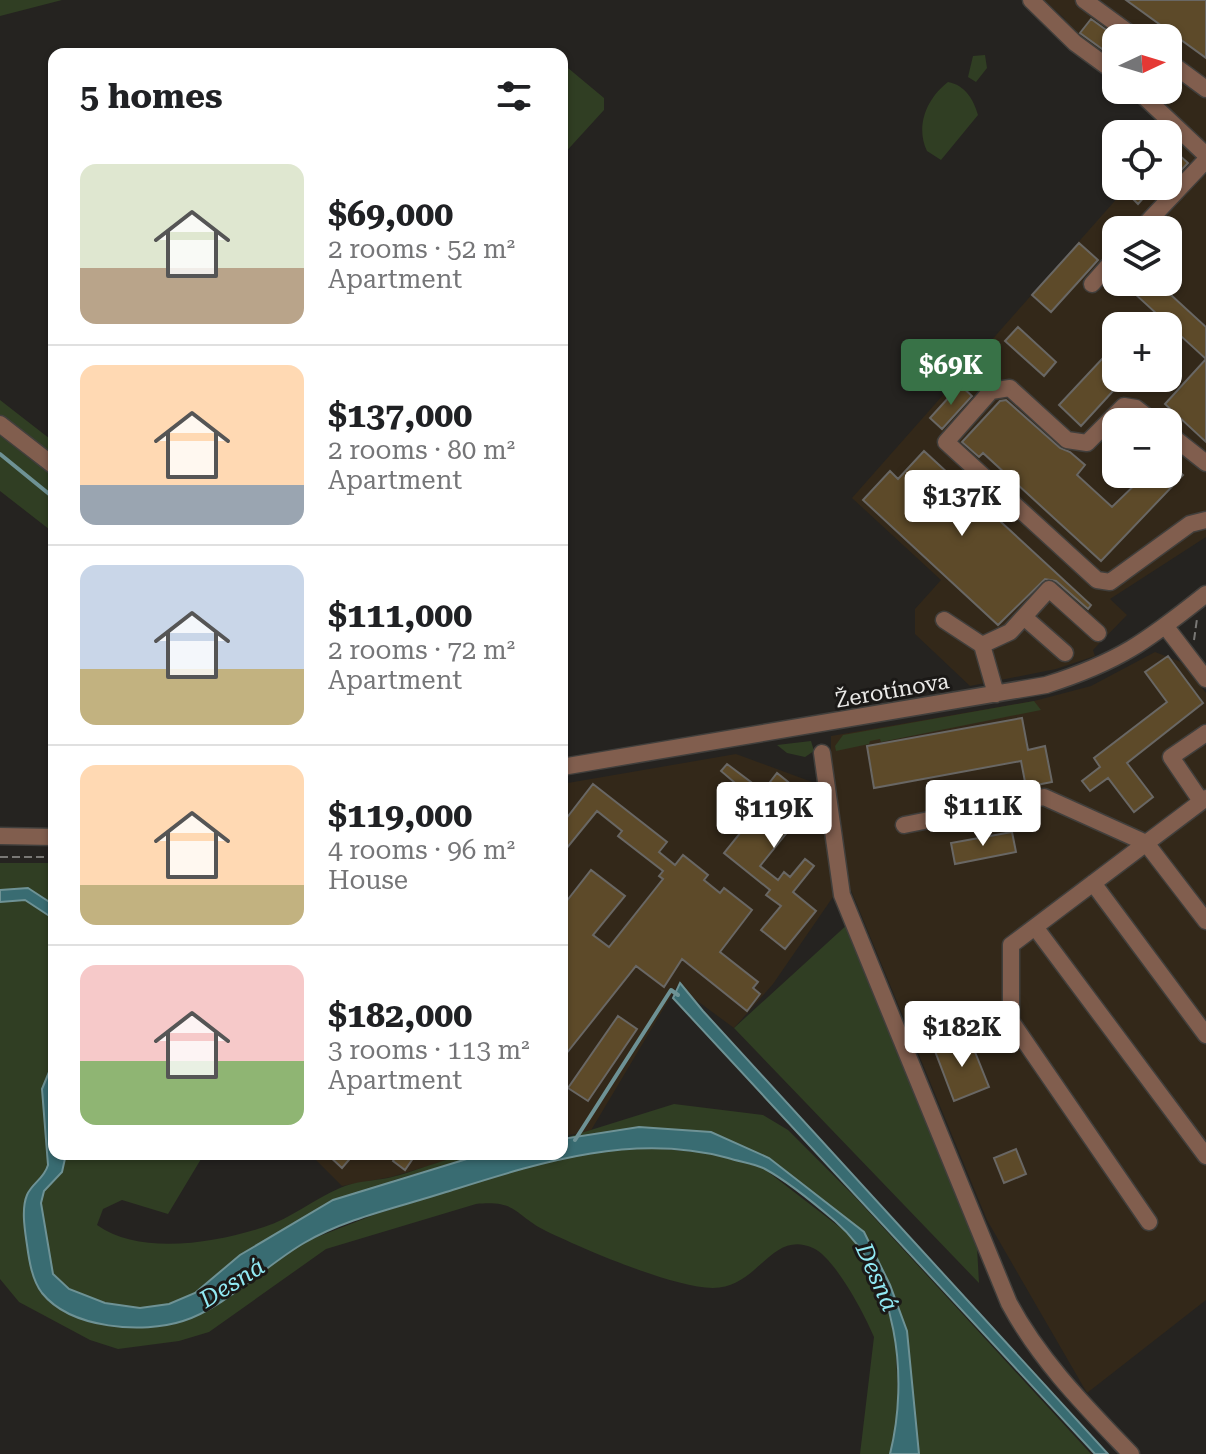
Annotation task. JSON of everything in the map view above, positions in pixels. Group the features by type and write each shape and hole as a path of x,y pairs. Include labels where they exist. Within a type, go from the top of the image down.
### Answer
{"street":[{"path":"1031,0 1075,43 1102,63"},
{"path":"1084,0 1117,24"},
{"path":"1182,71 1206,89"},
{"path":"1151,104 1202,153 1151,216"},
{"path":"1092,284 1102,273"},
{"path":"1102,428 1087,443 1077,444 1067,440 1010,388 999,387 991,391 946,442 1097,580 1110,582 1190,524 1206,520"},
{"path":"0,424 48,461"},
{"path":"1182,444 1206,463"},
{"path":"982,645 1010,632 1049,589 1098,633"},
{"name":"Žerotínova","path":"568,766 1046,685 1098,669 1166,627 1206,594"},
{"path":"1024,617 1065,653"},
{"path":"944,620 982,645 996,694"},
{"path":"1166,627 1206,679"},
{"path":"1149,1222 1011,1021 1011,945 1204,800 1171,757 1206,733"},
{"path":"822,753 842,895 1009,1303 1025,1333 1052,1368 1131,1454"},
{"path":"904,825 1044,797 1146,843 1206,921"},
{"path":"0,836 48,837"},
{"path":"1093,883 1206,1035"},
{"path":"1035,927 1206,1156"}],"path":[{"path":"0,857 48,857"}],"shaded area":[{"path":"1044,0 1206,0 1206,537 1110,599 1127,615 1093,650 1095,656 1056,669 970,686 915,634 915,609 941,580 852,498 1116,200 1182,200 1182,120 1176,120 1157,104 1182,104 1182,24 1102,24 1102,59 1077,38 1064,18"},
{"path":"1155,652 1181,662 1206,693 1206,1300 1087,1393 987,1220 846,878 773,984 734,1028 677,986 590,1132 568,1135 568,783 736,754 812,782 831,781 831,736 1034,701 1091,686"},
{"path":"316,1160 449,1160 391,1177 342,1186"}],"green space":[{"path":"0,0 62,0 0,16"},
{"path":"985,55 987,68 976,82 968,77 973,56"},
{"path":"568,68 604,98 604,110 568,149"},
{"path":"948,82 968,94 978,115 941,160 927,151 922,132 929,104"},
{"path":"0,400 48,437 48,528 0,491"},
{"path":"1034,701 1041,710 881,742 880,739 870,741 869,744 836,751 835,746 843,735"},
{"path":"811,741 814,751 805,757 787,753 777,745"},
{"path":"0,863 48,863 48,901 28,888 0,890"},
{"path":"25,900 48,915 48,1074 42,1089 48,1165 45,1176 27,1195 28,1244 33,1271 49,1297 62,1310 209,1307 307,1241 376,1214 531,1166 568,1160 568,1156 572,1155 640,1147 708,1153 763,1168 855,1239 880,1289 895,1333 899,1418 890,1454 860,1454 874,1337 857,1302 831,1263 813,1248 799,1244 775,1252 729,1286 695,1286 652,1275 583,1248 500,1204 476,1204 326,1249 209,1332 179,1341 118,1349 90,1340 19,1302 0,1279 0,902"},
{"path":"849,923 976,1229 979,1283 734,1028"},
{"path":"674,1104 763,1115 788,1130 856,1198 1091,1454 919,1454 907,1331 864,1232 769,1158 639,1127 568,1137"},
{"path":"65,1160 200,1160 168,1214 122,1200 103,1209 97,1225 134,1241 179,1244 224,1238 264,1227 330,1192 352,1184 388,1178 449,1160 462,1160 394,1180 240,1255 195,1293 169,1304 140,1308 105,1303 69,1289 53,1274 41,1203 44,1191 62,1172"}],"water":[{"path":"28,888 48,901 48,915 25,900 0,902 0,890"},
{"path":"680,983 1108,1454 1095,1454 673,998"},
{"name":"Desná","path":"48,1074 48,1160 65,1160 62,1172 44,1191 41,1203 53,1274 69,1289 105,1303 140,1308 169,1304 195,1293 240,1255 333,1200 463,1160 560,1160 355,1220 320,1234 214,1306 183,1321 148,1327 108,1325 89,1321 55,1305 42,1293 32,1270 24,1207 27,1195 48,1165 42,1089"},
{"name":"Desná","path":"639,1127 711,1132 769,1158 864,1232 890,1285 907,1331 919,1454 890,1454 898,1393 898,1361 893,1330 873,1270 856,1244 835,1221 792,1186 756,1165 692,1151 656,1148 568,1158 568,1138"}],"building":[{"path":"1126,0 1206,0 1206,58 1182,41 1182,24 1159,24"},
{"path":"1091,19 1102,27 1102,49 1080,33"},
{"path":"1079,243 1098,260 1051,312 1032,295"},
{"path":"1137,296 1172,296 1206,327 1206,359 1182,337 1182,312 1155,312"},
{"path":"1018,327 1056,362 1044,376 1005,341"},
{"path":"1102,359 1102,392 1112,392 1081,426 1059,405"},
{"path":"1206,359 1206,442 1182,420 1182,408 1169,408 1165,404 1176,392 1182,392 1182,385"},
{"path":"960,385 972,396 942,429 930,418"},
{"path":"1006,400 1060,448 1085,465 1077,475 1112,507 1132,488 1171,488 1101,561 983,453 979,457 962,442 1000,401"},
{"path":"924,451 1091,605 1088,609 1056,581 1045,579 998,625 863,500 890,471 898,479"},
{"path":"1168,656 1203,703 1127,763 1153,797 1134,812 1108,778 1090,791 1082,781 1100,767 1094,758 1167,702 1145,672"},
{"path":"1022,718 1028,750 1045,746 1052,782 1026,787 1021,761 874,788 867,746"},
{"path":"727,764 763,791 777,773 819,807 804,826 797,820 760,866 778,880 784,872 790,877 805,859 814,866 793,892 816,911 785,949 761,930 781,906 766,895 770,890 724,853 762,806 721,771"},
{"path":"593,784 667,842 659,852 675,865 683,855 708,875 704,880 720,893 724,888 752,910 720,952 758,982 753,988 760,994 747,1011 682,959 664,987 636,966 568,1051 568,899 591,870 625,896 593,935 609,947 663,879 659,876 663,871 618,836 622,831 597,811 568,847 568,816"},
{"path":"1012,832 1016,852 955,864 951,843"},
{"path":"618,1016 637,1029 588,1101 568,1088"},
{"path":"969,1037 989,1087 954,1101 935,1051"},
{"path":"1016,1149 1026,1174 1004,1183 994,1158"},
{"path":"333,1160 349,1160 342,1168"},
{"path":"394,1160 412,1160 405,1170"}],"waterway":[{"path":"0,454 48,493"},
{"path":"575,1140 671,990 678,995"}]}
